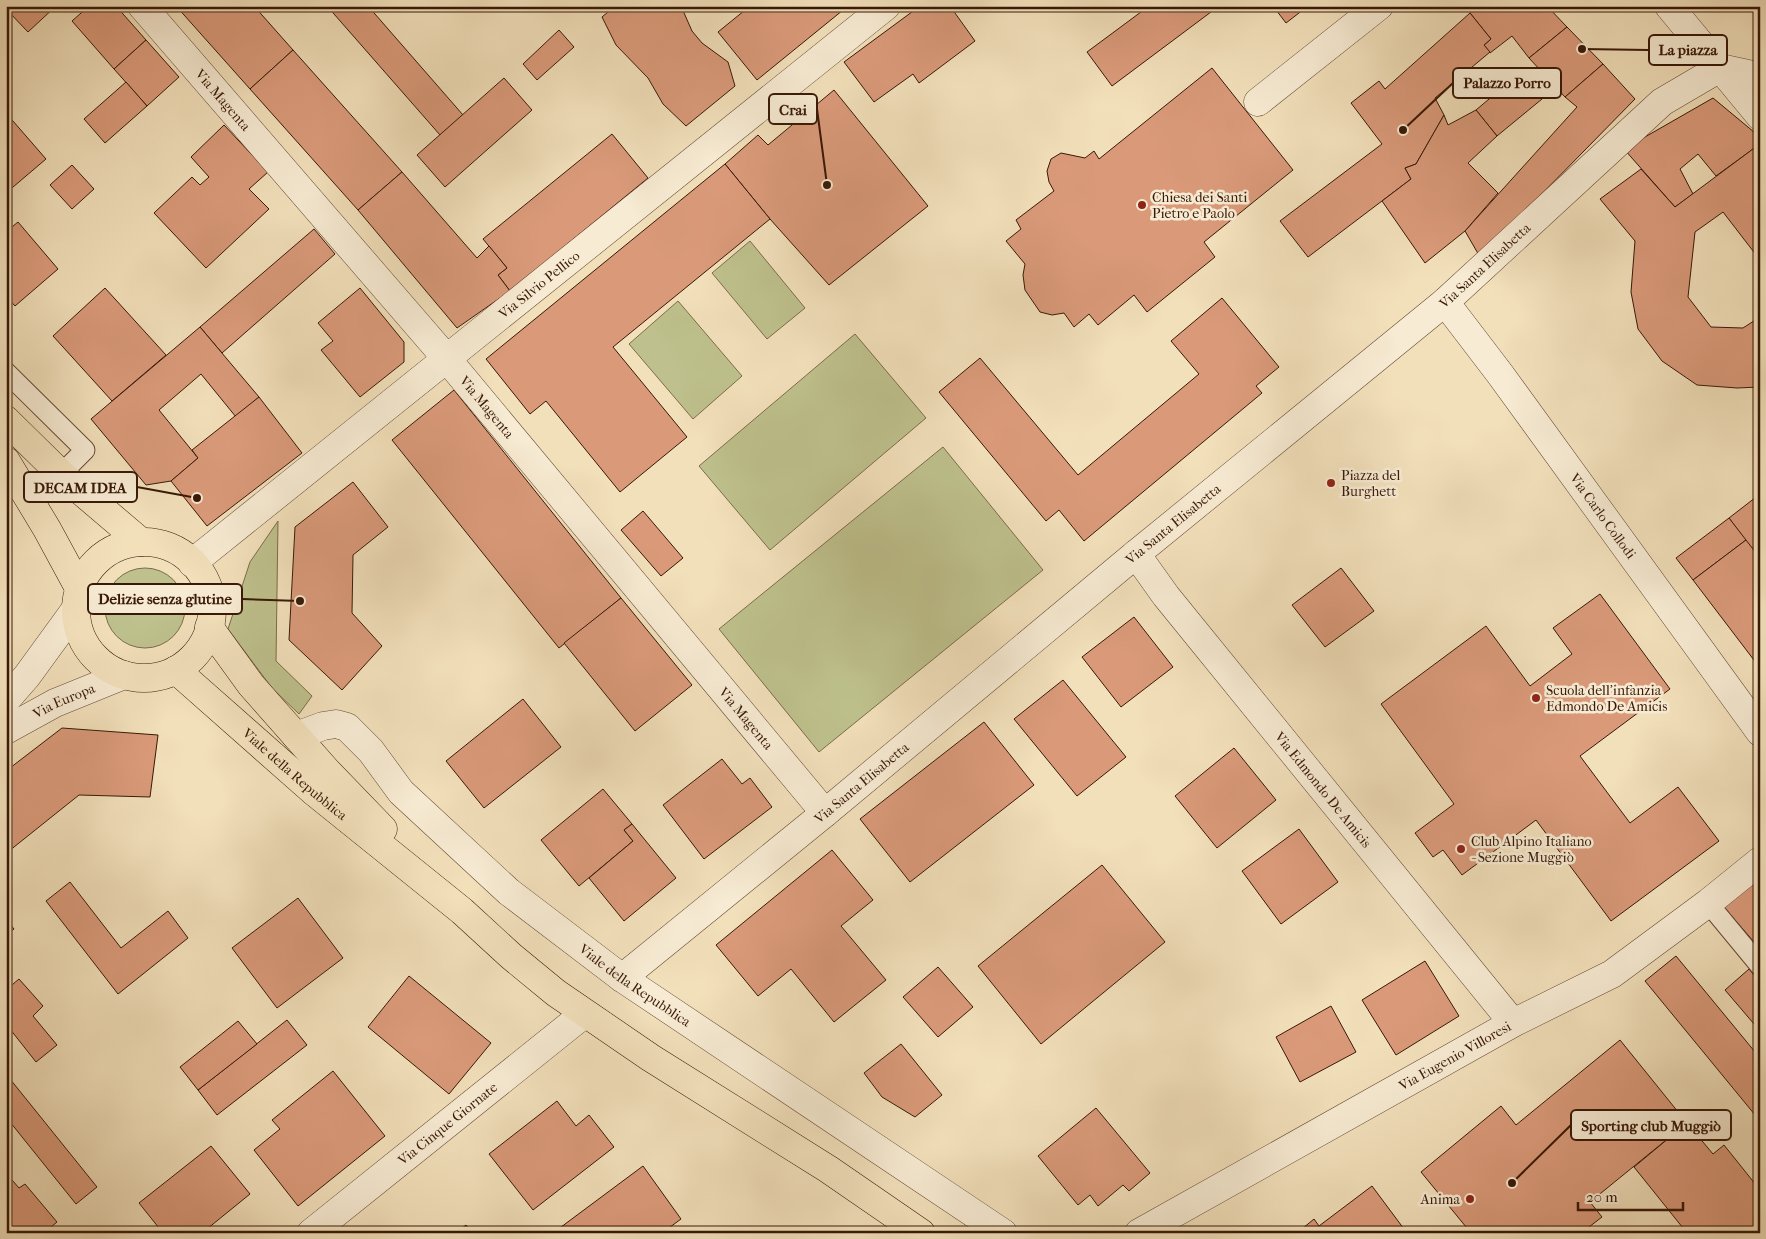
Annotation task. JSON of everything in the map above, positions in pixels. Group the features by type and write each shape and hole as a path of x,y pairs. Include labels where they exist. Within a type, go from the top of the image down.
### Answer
{"main road":[{"path":"6,420 61,474 140,542"},
{"path":"6,461 47,529 77,599 79,631 88,650 104,665 124,675 137,678 151,678 164,675 176,670 191,659 202,644 209,627 211,604 206,582 192,563 178,551 160,544 140,542 121,546 102,556 88,570 77,599"},
{"name":"Viale della Repubblica","path":"209,627 251,685 327,771 462,911 511,956 584,1014 828,1169 920,1233"},
{"name":"Viale della Repubblica","path":"176,670 313,791 462,911"}],"street":[{"name":"Via Magenta","path":"142,6 448,359 825,814"},
{"name":"Via Silvio Pellico","path":"192,563 886,6"},
{"path":"1258,102 1379,6"},
{"path":"1669,6 1760,116"},
{"path":"1720,68 1757,76 1760,75"},
{"name":"Via Santa Elisabetta","path":"622,978 825,814 1136,554 1445,302 1662,102 1720,68"},
{"name":"Via Carlo Collodi","path":"1445,302 1500,374 1760,732"},
{"name":"Via Edmondo De Amicis","path":"1136,554 1173,603 1514,1023"},
{"path":"6,700 28,676 77,599"},
{"name":"Via Europa","path":"6,730 55,703 124,675"},
{"name":"Viale della Repubblica","path":"296,736 323,726 336,724 347,727 370,751 401,792 509,892 622,978 1003,1233"},
{"name":"Via Eugenio Villoresi","path":"1139,1233 1514,1023 1612,974 1708,903 1760,861"},
{"name":"Via Cinque Giornate","path":"311,1233 584,1014"}],"lane":[{"path":"6,372 85,450 61,474"},
{"path":"1708,903 1760,966"}],"green space":[{"path":"750,241 805,308 767,339 712,273"},
{"path":"678,301 742,376 693,419 629,344"},
{"path":"855,334 926,418 770,550 699,466"},
{"path":"943,447 1043,570 819,752 719,629"},
{"path":"278,521 276,661 312,696 299,714 272,688 228,629 250,562"},
{"path":"137,568 153,568 174,579 185,600 185,616 174,637 153,648 137,648 123,642 111,630 105,616 105,600 111,586 123,574"}],"building":[{"path":"6,6 56,6 28,32 6,9"},
{"path":"89,6 116,6 146,40 114,69 72,21"},
{"path":"176,6 254,6 293,50 250,89"},
{"path":"327,6 368,6 463,115 440,135"},
{"path":"615,6 681,6 692,31 702,43 728,62 735,86 686,126 663,104 648,78 616,45 602,17"},
{"path":"750,6 848,6 757,80 718,32"},
{"path":"920,6 950,6 975,41 919,83 913,74 874,102 844,62"},
{"path":"1149,6 1219,6 1112,86 1087,52"},
{"path":"1273,6 1308,6 1286,23"},
{"path":"1477,6 1547,6 1567,27 1529,58 1512,36 1490,53 1484,45 1491,39 1470,13"},
{"path":"1470,13 1491,39 1484,45 1490,52 1435,98 1444,115 1416,164 1405,168 1411,179 1308,257 1280,221 1382,144 1351,103 1379,81 1385,89"},
{"path":"1567,27 1603,64 1565,97 1529,58"},
{"path":"559,30 574,47 537,80 523,64"},
{"path":"146,40 179,77 147,106 114,69"},
{"path":"293,50 402,172 358,210 250,89"},
{"path":"1603,64 1635,99 1480,257 1465,231 1577,107 1565,97"},
{"name":"Chiesa dei Santi Pietro e Paolo","path":"1212,68 1293,170 1204,242 1215,257 1147,312 1134,295 1098,325 1089,314 1074,327 1064,313 1052,315 1040,312 1025,290 1023,275 1025,264 1006,241 1021,229 1016,220 1054,191 1049,182 1047,171 1051,159 1061,153 1085,158 1094,151 1099,159"},
{"path":"1520,73 1542,99 1497,136 1476,110"},
{"path":"504,78 532,110 445,187 417,155"},
{"path":"126,82 147,106 105,143 84,119"},
{"path":"834,90 928,206 829,285 770,219 725,164 758,135 768,145"},
{"path":"1713,98 1760,137 1760,144 1716,176 1698,154 1680,169 1693,194 1675,207 1624,149"},
{"path":"1476,110 1497,136 1468,163 1498,193 1465,231 1425,263 1382,201 1411,179 1405,168 1416,164 1444,115 1448,125"},
{"path":"6,113 46,159 6,193"},
{"path":"224,125 268,172 249,189 269,209 206,268 154,213 192,177 200,185 209,177 191,157"},
{"path":"612,134 648,178 510,291 498,275 507,268 483,239"},
{"path":"1757,146 1760,149 1760,260 1723,212 1695,232 1688,297 1711,327 1743,328 1760,317 1760,387 1737,388 1697,385 1662,361 1638,329 1631,292 1635,241 1600,199 1641,169 1675,207"},
{"path":"725,164 770,219 613,347 687,437 620,492 546,401 530,414 486,359"},
{"path":"72,165 94,189 72,209 50,185"},
{"path":"402,172 477,258 489,246 507,268 498,275 510,291 457,328 358,210"},
{"path":"18,222 58,269 15,306 6,296 6,232"},
{"path":"314,229 335,254 222,353 200,327"},
{"path":"105,288 166,355 112,401 53,336"},
{"path":"360,288 404,342 404,362 360,397 321,350 333,341 318,323"},
{"path":"1222,298 1279,367 1256,386 1262,393 1084,541 1059,510 1046,521 939,392 980,358 1078,475 1199,374 1171,341"},
{"path":"200,327 259,397 236,417 201,374 159,410 198,458 171,481 146,485 91,419"},
{"path":"454,390 621,598 559,648 392,440"},
{"path":"259,397 302,453 207,526 171,481 198,458 192,450"},
{"path":"353,482 388,527 353,555 352,613 382,646 342,690 289,640 295,527"},
{"path":"1760,494 1760,543 1752,549 1729,518"},
{"path":"643,511 683,558 661,576 621,530"},
{"path":"1729,518 1746,540 1693,580 1676,558"},
{"path":"1746,540 1760,558 1760,668 1693,580"},
{"path":"1341,568 1374,611 1325,647 1292,605"},
{"path":"6,569 10,569 6,618"},
{"path":"1600,594 1670,689 1580,756 1630,823 1678,787 1719,841 1611,921 1536,820 1462,875 1443,850 1433,857 1415,833 1454,804 1381,704 1486,626 1530,686 1572,654 1553,628"},
{"path":"621,598 692,685 635,731 564,643"},
{"path":"1134,617 1173,667 1121,707 1082,657"},
{"path":"1063,680 1126,757 1077,796 1014,719"},
{"path":"523,699 561,747 484,808 446,761"},
{"path":"984,722 1034,785 910,882 860,819"},
{"path":"62,728 158,735 150,797 79,795 9,851 6,848 6,771"},
{"path":"1234,748 1276,800 1217,848 1175,796"},
{"path":"722,759 742,784 750,778 772,807 704,859 663,805"},
{"path":"603,789 632,824 624,830 633,841 579,886 541,840"},
{"path":"632,824 676,878 624,921 589,878 633,841 624,830"},
{"path":"1299,829 1338,882 1281,924 1242,871"},
{"path":"832,850 873,900 841,926 886,980 834,1022 791,969 758,996 716,945"},
{"path":"1102,865 1165,942 1041,1044 978,966"},
{"path":"1760,874 1760,937 1754,942 1723,906"},
{"path":"70,882 121,948 168,911 188,938 118,994 46,901"},
{"path":"298,898 343,958 277,1008 232,948"},
{"path":"6,919 14,929 6,935"},
{"path":"1676,956 1760,1058 1760,1121 1645,981"},
{"path":"1425,961 1459,1016 1396,1055 1362,1000"},
{"path":"938,967 973,1007 938,1037 903,997"},
{"path":"1749,969 1760,982 1760,1031 1725,990"},
{"path":"409,976 491,1043 449,1094 368,1027"},
{"path":"19,979 43,1006 33,1016 57,1045 36,1062 6,1024 6,990"},
{"path":"1331,1006 1356,1052 1300,1082 1276,1037"},
{"path":"287,1020 307,1045 217,1115 198,1090"},
{"path":"238,1021 257,1044 198,1090 180,1067"},
{"path":"1620,1040 1687,1123 1590,1202 1602,1217 1589,1227 1594,1233 1471,1233 1421,1172 1501,1106 1516,1125"},
{"path":"901,1044 942,1095 915,1117 882,1097 864,1073"},
{"path":"333,1071 385,1136 298,1206 254,1150 280,1129 272,1120"},
{"path":"6,1074 97,1187 76,1204 6,1117"},
{"path":"557,1101 576,1126 589,1115 614,1147 533,1210 489,1154"},
{"path":"1096,1108 1150,1173 1129,1191 1123,1185 1098,1206 1090,1195 1078,1205 1038,1156"},
{"path":"1687,1123 1713,1154 1724,1145 1760,1190 1760,1233 1687,1233 1634,1167"},
{"path":"211,1146 250,1194 202,1233 163,1233 139,1203"},
{"path":"643,1166 681,1219 662,1233 553,1233"},
{"path":"6,1173 19,1188 25,1184 57,1222 44,1233 6,1233"},
{"path":"1372,1186 1404,1229 1399,1233 1297,1233 1314,1219 1319,1226"},
{"path":"466,1225 472,1233 456,1233"}],"place":[{"name":"La piazza","path":"1582,49"},
{"name":"Palazzo Porro","path":"1403,130"},
{"name":"Crai","path":"827,185"},
{"name":"Chiesa dei Santi Pietro e Paolo","path":"1142,205"},
{"name":"Piazza del Burghett","path":"1331,483"},
{"name":"DECAM IDEA","path":"197,498"},
{"name":"Delizie senza glutine","path":"300,601"},
{"name":"Scuola dell'infanzia Edmondo De Amicis","path":"1536,698"},
{"name":"Club Alpino Italiano - Sezione Muggiò","path":"1461,849"},
{"name":"Sporting club Muggiò","path":"1512,1183"},
{"name":"Anima","path":"1470,1199"}]}
